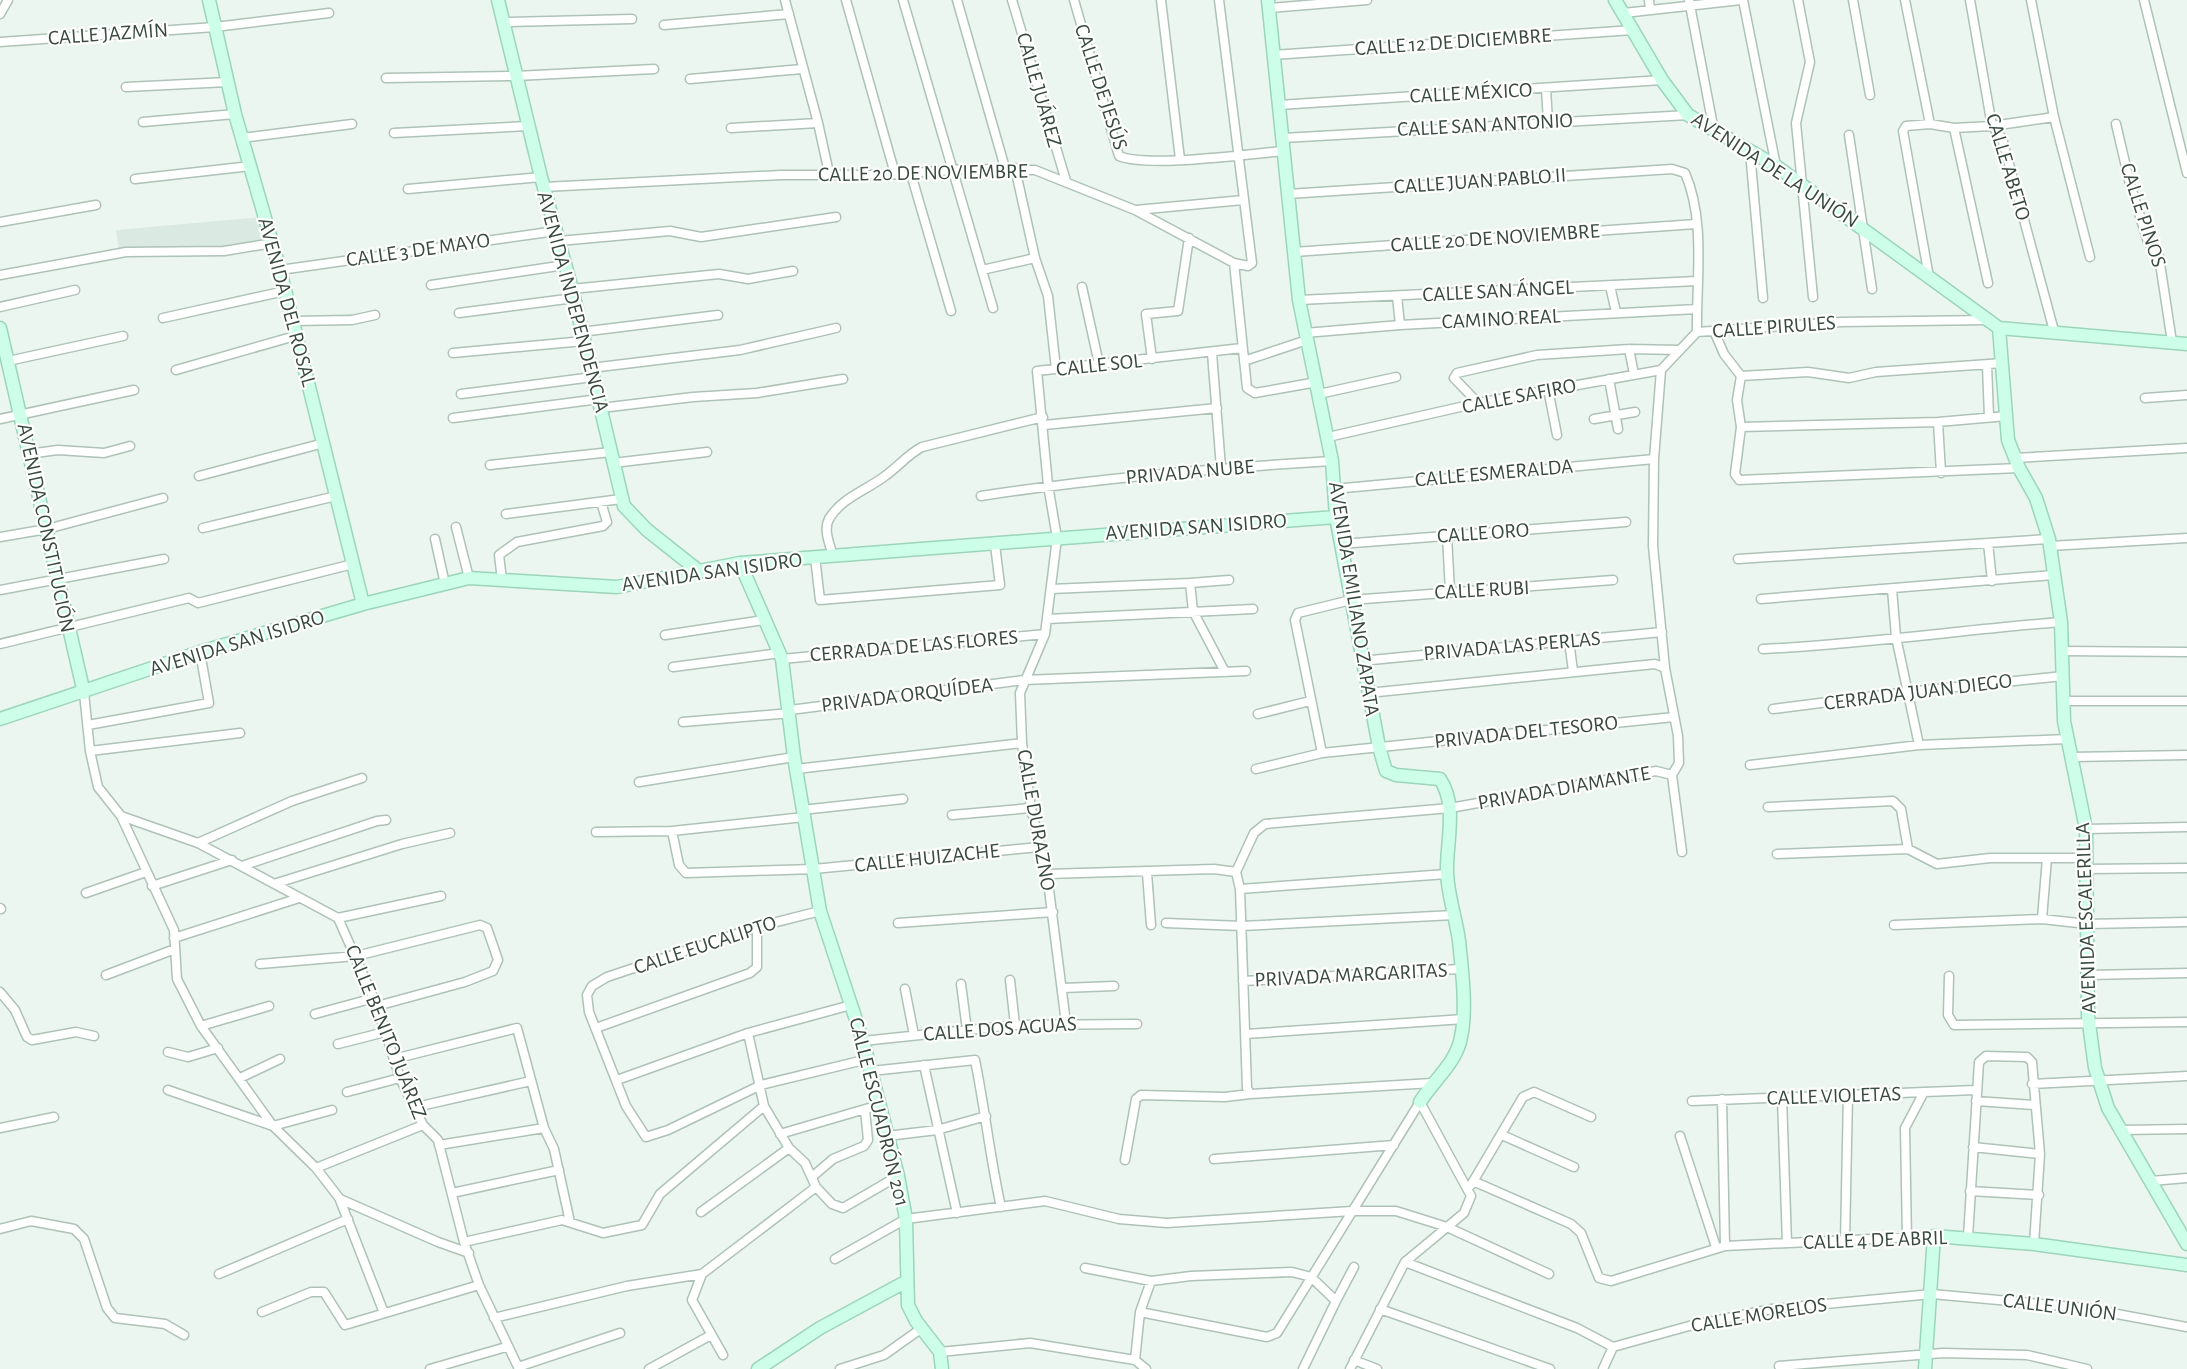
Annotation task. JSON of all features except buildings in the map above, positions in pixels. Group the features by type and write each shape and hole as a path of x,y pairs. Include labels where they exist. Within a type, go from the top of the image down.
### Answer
{"main road":[{"name":"AVENIDA DEL ROSAL","path":"209,0 235,114 273,243 363,604"},
{"name":"AVENIDA INDEPENDENCIA","path":"498,0 542,182 573,294 621,499 630,515 700,572"},
{"name":"AVENIDA DE LA UNIÓN","path":"1615,0 1662,80 1688,115 1776,166 1999,328"},
{"name":"AVENIDA EMILIANO ZAPATA","path":"1268,4 1299,300 1328,437 1336,517 1361,661 1379,747 1386,771 1396,776 1440,779 1447,789 1450,808 1447,874 1454,915 1464,1019 1461,1040 1452,1060 1432,1083 1420,1102"},
{"name":"AVENIDA CONSTITUCIÓN","path":"0,328 84,693"},
{"path":"1999,328 2187,344"},
{"name":"AVENIDA ESCALERILLA","path":"1999,328 2008,440 2017,463 2036,498 2049,542 2061,622 2067,739 2086,829 2089,1024 2099,1079 2108,1108 2187,1244"},
{"name":"AVENIDA SAN ISIDRO","path":"0,720 200,652 363,604 469,578 617,587 740,563 1336,517"},
{"name":"CALLE ESCUADRÓN 201","path":"740,563 781,656 795,763 820,910 863,1041 898,1176 906,1219 908,1305 939,1352"},
{"path":"1925,1369 1932,1294 1934,1236"},
{"name":"CALLE 4 DE ABRIL","path":"1934,1236 2034,1244 2187,1265"},
{"path":"758,1369 820,1328 907,1281"},
{"path":"939,1352 942,1369"}],"street":[{"path":"0,14 8,0"},
{"path":"785,0 818,123 829,174"},
{"path":"846,0 895,174"},
{"path":"903,0 993,308"},
{"path":"957,0 1005,168"},
{"name":"CALLE JUÁREZ","path":"1012,0 1066,181"},
{"name":"CALLE DE JESÚS","path":"1074,0 1119,156 1129,160 1180,159 1284,151"},
{"path":"1161,0 1180,159"},
{"path":"1219,0 1252,263 1243,267 1234,263 1247,388 1255,393 1318,388 1396,377"},
{"path":"1268,4 1367,0"},
{"path":"1649,0 1650,10"},
{"path":"1624,14 1690,3 1742,0 1776,166"},
{"path":"1798,0 1810,62 1796,123 1813,297"},
{"path":"1853,0 1870,95"},
{"path":"1905,0 1930,124"},
{"name":"CALLE ABETO","path":"1970,0 1992,126 2002,138 2054,331"},
{"path":"2031,0 2054,117 2090,257"},
{"path":"2144,0 2187,173"},
{"path":"1690,3 1714,131"},
{"name":"CALLE JAZMÍN","path":"0,42 215,27 329,13"},
{"path":"664,25 789,14"},
{"path":"503,22 632,19"},
{"name":"CALLE 12 DE DICIEMBRE","path":"1273,55 1633,30"},
{"path":"386,78 516,76 654,69"},
{"path":"690,79 802,69"},
{"name":"CALLE MÉXICO","path":"1279,105 1662,80"},
{"path":"126,87 228,82"},
{"path":"1546,89 1548,121"},
{"path":"143,122 235,114"},
{"name":"CALLE SAN ANTONIO","path":"1283,138 1548,121 1688,115"},
{"path":"1929,277 1903,130 1906,126 1930,124 1954,128 1992,126 2054,117"},
{"path":"731,128 818,123"},
{"path":"242,138 352,124"},
{"name":"CALLE PINOS","path":"2115,124 2148,242 2160,257 2172,342"},
{"path":"394,133 528,126"},
{"path":"1954,128 1988,283"},
{"path":"1849,135 1872,290"},
{"path":"1750,152 1763,298"},
{"path":"135,179 251,166"},
{"path":"1015,168 1035,258 1048,296 1056,369"},
{"name":"CALLE 20 DE NOVIEMBRE","path":"408,189 542,182 911,174 1015,168 1035,170 1135,210 1234,263"},
{"name":"CALLE JUAN PABLO II","path":"1288,194 1672,169"},
{"name":"CALLE PIRULES","path":"1672,169 1685,173 1689,183 1696,224 1697,333 1840,322 1989,320"},
{"path":"911,174 951,311"},
{"path":"1135,210 1243,200"},
{"path":"0,222 96,205"},
{"name":"CALLE 3 DE MAYO","path":"280,270 558,236 670,231 701,237 836,217"},
{"name":"CALLE 20 DE NOVIEMBRE","path":"1294,252 1696,224"},
{"name":"CALLE SOL","path":"1037,371 1152,359 1146,314 1178,311 1189,238"},
{"path":"0,275 126,252 224,251 273,243"},
{"path":"982,270 1035,258"},
{"path":"431,285 565,265"},
{"path":"459,313 573,294 719,274 748,279 793,271"},
{"name":"CALLE SAN ÁNGEL","path":"1299,300 1697,281"},
{"path":"1610,286 1616,312"},
{"path":"1082,287 1099,364"},
{"path":"0,307 75,290"},
{"path":"163,318 285,291"},
{"path":"1397,296 1400,324"},
{"name":"CAMINO REAL","path":"1244,361 1306,337 1400,324 1697,309"},
{"path":"292,321 352,320 375,315"},
{"path":"453,353 718,315"},
{"path":"461,394 740,350 836,328"},
{"path":"1714,331 1725,354 1741,376 1737,400 1741,427 1735,474 1743,481 1941,473 2017,463 2187,448"},
{"path":"1672,775 1679,763 1665,668 1653,546 1654,459 1660,370 1697,333"},
{"path":"9,361 123,336"},
{"path":"177,370 295,336"},
{"path":"1152,359 1242,348"},
{"path":"1478,403 1457,383 1454,378 1457,373 1537,355 1629,349 1680,350"},
{"path":"1629,349 1634,374"},
{"path":"1212,352 1221,468"},
{"path":"1741,376 1808,372 1849,378 1876,372 2003,363"},
{"path":"1987,365 1989,417"},
{"name":"CALLE SAFIRO","path":"1328,437 1478,403 1660,370"},
{"name":"CALLE DURAZNO","path":"1037,371 1044,421 1048,485 1057,538 1045,634 1020,693 1022,744 1031,808 1047,874 1053,912 1066,1023"},
{"path":"453,418 600,404 757,393 843,379"},
{"path":"1609,379 1618,429"},
{"path":"0,419 134,390"},
{"path":"1548,390 1557,435"},
{"path":"2145,398 2187,395"},
{"path":"833,556 827,534 830,518 849,499 883,478 912,452 922,447 1044,421 1217,408"},
{"path":"1594,418 1635,412"},
{"path":"1741,427 1938,422 2007,416"},
{"path":"1938,422 1941,473"},
{"path":"199,476 324,443"},
{"path":"28,453 58,450 104,453 130,446"},
{"path":"490,465 707,452"},
{"name":"CALLE ESMERALDA","path":"1334,489 1654,459"},
{"name":"PRIVADA NUBE","path":"981,496 1048,485 1221,468 1332,461"},
{"path":"202,528 336,496"},
{"path":"0,537 47,529 163,498"},
{"path":"507,513 621,499"},
{"path":"502,580 499,555 517,542 603,526 607,522 601,502"},
{"name":"CALLE ORO","path":"1341,544 1626,522"},
{"path":"456,527 469,578"},
{"path":"1447,536 1450,591"},
{"path":"1738,559 1988,543 2187,538"},
{"path":"435,539 445,584"},
{"path":"1988,543 1992,581"},
{"path":"815,557 820,600 1000,585 995,545"},
{"path":"0,590 164,559"},
{"path":"0,644 189,598 198,603 229,596 353,564"},
{"path":"1761,599 2053,575"},
{"path":"1051,589 1230,580"},
{"name":"CALLE RUBI","path":"1310,701 1295,620 1298,613 1351,600 1613,580"},
{"path":"1190,583 1193,611 1225,672"},
{"path":"1892,589 1896,637 1919,745"},
{"path":"1047,619 1253,609"},
{"path":"665,635 764,620"},
{"path":"1763,649 1859,643 1896,637 2061,622"},
{"name":"PRIVADA LAS PERLAS","path":"1361,661 1662,632"},
{"name":"CERRADA DE LAS FLORES","path":"673,667 1045,634"},
{"path":"1569,641 1573,671"},
{"path":"2062,651 2187,652"},
{"path":"88,725 209,703 200,652"},
{"path":"1368,693 1646,664 1665,668"},
{"name":"PRIVADA ORQUÍDEA","path":"683,722 790,711 1024,680 1246,671"},
{"name":"CERRADA JUAN DIEGO","path":"1773,709 2063,676"},
{"path":"84,693 90,751 98,787 121,816 174,930 177,979 201,1026 273,1126 316,1168 340,1199 384,1313"},
{"path":"1258,714 1310,701 1322,753"},
{"path":"2064,701 2187,701"},
{"name":"PRIVADA DEL TESORO","path":"1256,769 1322,753 1674,717"},
{"path":"90,751 240,733"},
{"path":"1750,765 1919,745 2067,739"},
{"path":"639,782 795,763 1022,744"},
{"path":"2071,757 2187,755"},
{"name":"PRIVADA DIAMANTE","path":"1236,872 1254,833 1265,824 1450,808 1656,771 1672,775 1682,852"},
{"path":"198,843 292,801 362,778"},
{"path":"596,832 672,831 903,799"},
{"path":"1768,807 1893,801 1901,809 1908,849"},
{"path":"952,815 1031,808"},
{"name":"CALLE BENITO JUÁREZ","path":"121,816 198,843 277,883 299,898 338,918 376,1002 400,1078 423,1125 439,1145 464,1242 479,1285 506,1347 518,1368"},
{"path":"242,866 386,820"},
{"path":"2086,829 2187,827"},
{"name":"CALLE HUIZACHE","path":"672,831 679,865 687,873 814,869 1039,847"},
{"path":"277,883 402,844 450,833"},
{"path":"1777,854 1908,849 1937,864 1990,858 2047,858 2086,863 2187,868"},
{"path":"2042,919 2047,858"},
{"path":"152,886 232,860"},
{"path":"1047,874 1147,873 1214,869 1236,872 1240,889 1247,1088 1250,1094"},
{"path":"86,893 146,872"},
{"path":"1147,873 1151,925"},
{"path":"1240,889 1447,874"},
{"path":"338,918 441,896"},
{"path":"174,938 299,898"},
{"name":"CALLE EUCALIPTO","path":"596,1028 589,1012 587,995 592,986 607,977 757,927 820,910"},
{"path":"898,923 1053,912"},
{"path":"1166,923 1242,926 1454,915"},
{"path":"1894,925 2042,919 2086,924 2187,922"},
{"path":"260,964 356,956 480,925 487,928 498,960 493,971 465,982 315,1014"},
{"path":"757,927 757,967 750,973 596,1028 626,1106 646,1137 668,1130 761,1085 870,1065 924,1065 975,1060 986,1116 987,1141 1001,1207"},
{"path":"106,975 175,949"},
{"name":"PRIVADA MARGARITAS","path":"1243,981 1460,969"},
{"path":"2088,975 2187,973"},
{"path":"1949,976 1948,1015 1954,1025 2187,1022"},
{"path":"1010,980 1016,1025"},
{"path":"961,984 967,1030"},
{"path":"1063,988 1114,986"},
{"path":"905,988 914,1035"},
{"path":"0,992 15,1010 27,1037 32,1040 76,1032 94,1036"},
{"path":"617,1080 748,1033 851,1005"},
{"path":"201,1026 269,1006"},
{"path":"1246,1034 1464,1019"},
{"name":"CALLE DOS AGUAS","path":"863,1041 1016,1025 1137,1024"},
{"path":"394,1059 513,1027 520,1030 544,1128 554,1149 570,1222"},
{"path":"338,1044 386,1032"},
{"path":"748,1033 764,1106 789,1148 804,1163 816,1187 832,1204 843,1208 898,1176"},
{"path":"168,1052 188,1057 218,1048"},
{"path":"1968,1237 1979,1062 1986,1056 2027,1057 2032,1062 2032,1084 2040,1154 2034,1244"},
{"path":"240,1078 280,1059"},
{"path":"924,1065 957,1213"},
{"path":"2032,1084 2187,1076"},
{"path":"347,1092 400,1078"},
{"path":"416,1107 531,1081"},
{"path":"1125,1160 1136,1099 1141,1095 1225,1097 1432,1083"},
{"path":"168,1090 273,1126 332,1110"},
{"name":"CALLE VIOLETAS","path":"1692,1101 1976,1090"},
{"path":"1471,1184 1523,1097 1534,1092 1591,1117"},
{"path":"1907,1239 1905,1128 1924,1092"},
{"path":"1845,1240 1848,1095"},
{"path":"1782,1098 1787,1243"},
{"path":"1720,1247 1722,1099"},
{"path":"1976,1101 2035,1105"},
{"path":"1140,1312 1267,1337 1277,1333 1420,1102 1471,1184 1471,1196 1464,1213 1405,1262 1352,1365 1377,1369"},
{"path":"780,1134 879,1105"},
{"path":"464,1242 562,1220 603,1233 642,1225 660,1194 764,1106"},
{"path":"812,1177 833,1159 864,1146 868,1140 865,1110"},
{"path":"887,1136 937,1130 986,1116"},
{"path":"0,1128 54,1117"},
{"path":"316,1168 423,1125"},
{"path":"439,1145 544,1128"},
{"path":"2120,1130 2187,1129"},
{"path":"1502,1135 1574,1167"},
{"path":"1680,1136 1720,1247"},
{"path":"1214,1159 1394,1145"},
{"path":"1973,1147 2040,1154"},
{"path":"701,1212 789,1148"},
{"path":"452,1193 559,1170"},
{"path":"2151,1181 2187,1178"},
{"name":"CALLE 4 DE ABRIL","path":"1471,1184 1571,1224 1581,1233 1599,1278 1611,1281 1720,1247 1934,1236"},
{"path":"494,1318 627,1286 702,1274 816,1187"},
{"path":"1971,1191 2038,1195"},
{"path":"340,1199 438,1242 469,1253"},
{"path":"836,1259 906,1219 1045,1201 1119,1219 1167,1223 1353,1211 1396,1211 1447,1227 1549,1274"},
{"path":"219,1274 348,1219"},
{"path":"0,1228 31,1221 74,1229 84,1239 107,1308 115,1318 165,1323 184,1335"},
{"path":"1405,1262 1577,1328 1613,1347 1603,1369"},
{"path":"1304,1369 1354,1267"},
{"path":"1085,1268 1151,1281 1191,1276 1292,1272 1311,1277 1336,1301"},
{"path":"702,1274 692,1300 723,1355"},
{"path":"1135,1360 1140,1312 1151,1281"},
{"path":"262,1312 311,1292 324,1292 345,1325 479,1285"},
{"name":"CALLE UNIÓN","path":"1932,1294 2085,1308 2187,1327"},
{"name":"CALLE MORELOS","path":"1613,1347 1689,1326 1772,1309 1932,1294"},
{"path":"1380,1309 1550,1369"},
{"path":"840,1369 884,1355 922,1328"},
{"path":"518,1368 620,1333"},
{"path":"649,1369 711,1335"},
{"path":"939,1352 1030,1343 1135,1360 1146,1369"},
{"path":"430,1369 506,1347"},
{"path":"1779,1366 1926,1354 2027,1355 2087,1369"}],"shaded area":[{"path":"262,217 269,241 225,250 119,251 116,230"}]}
